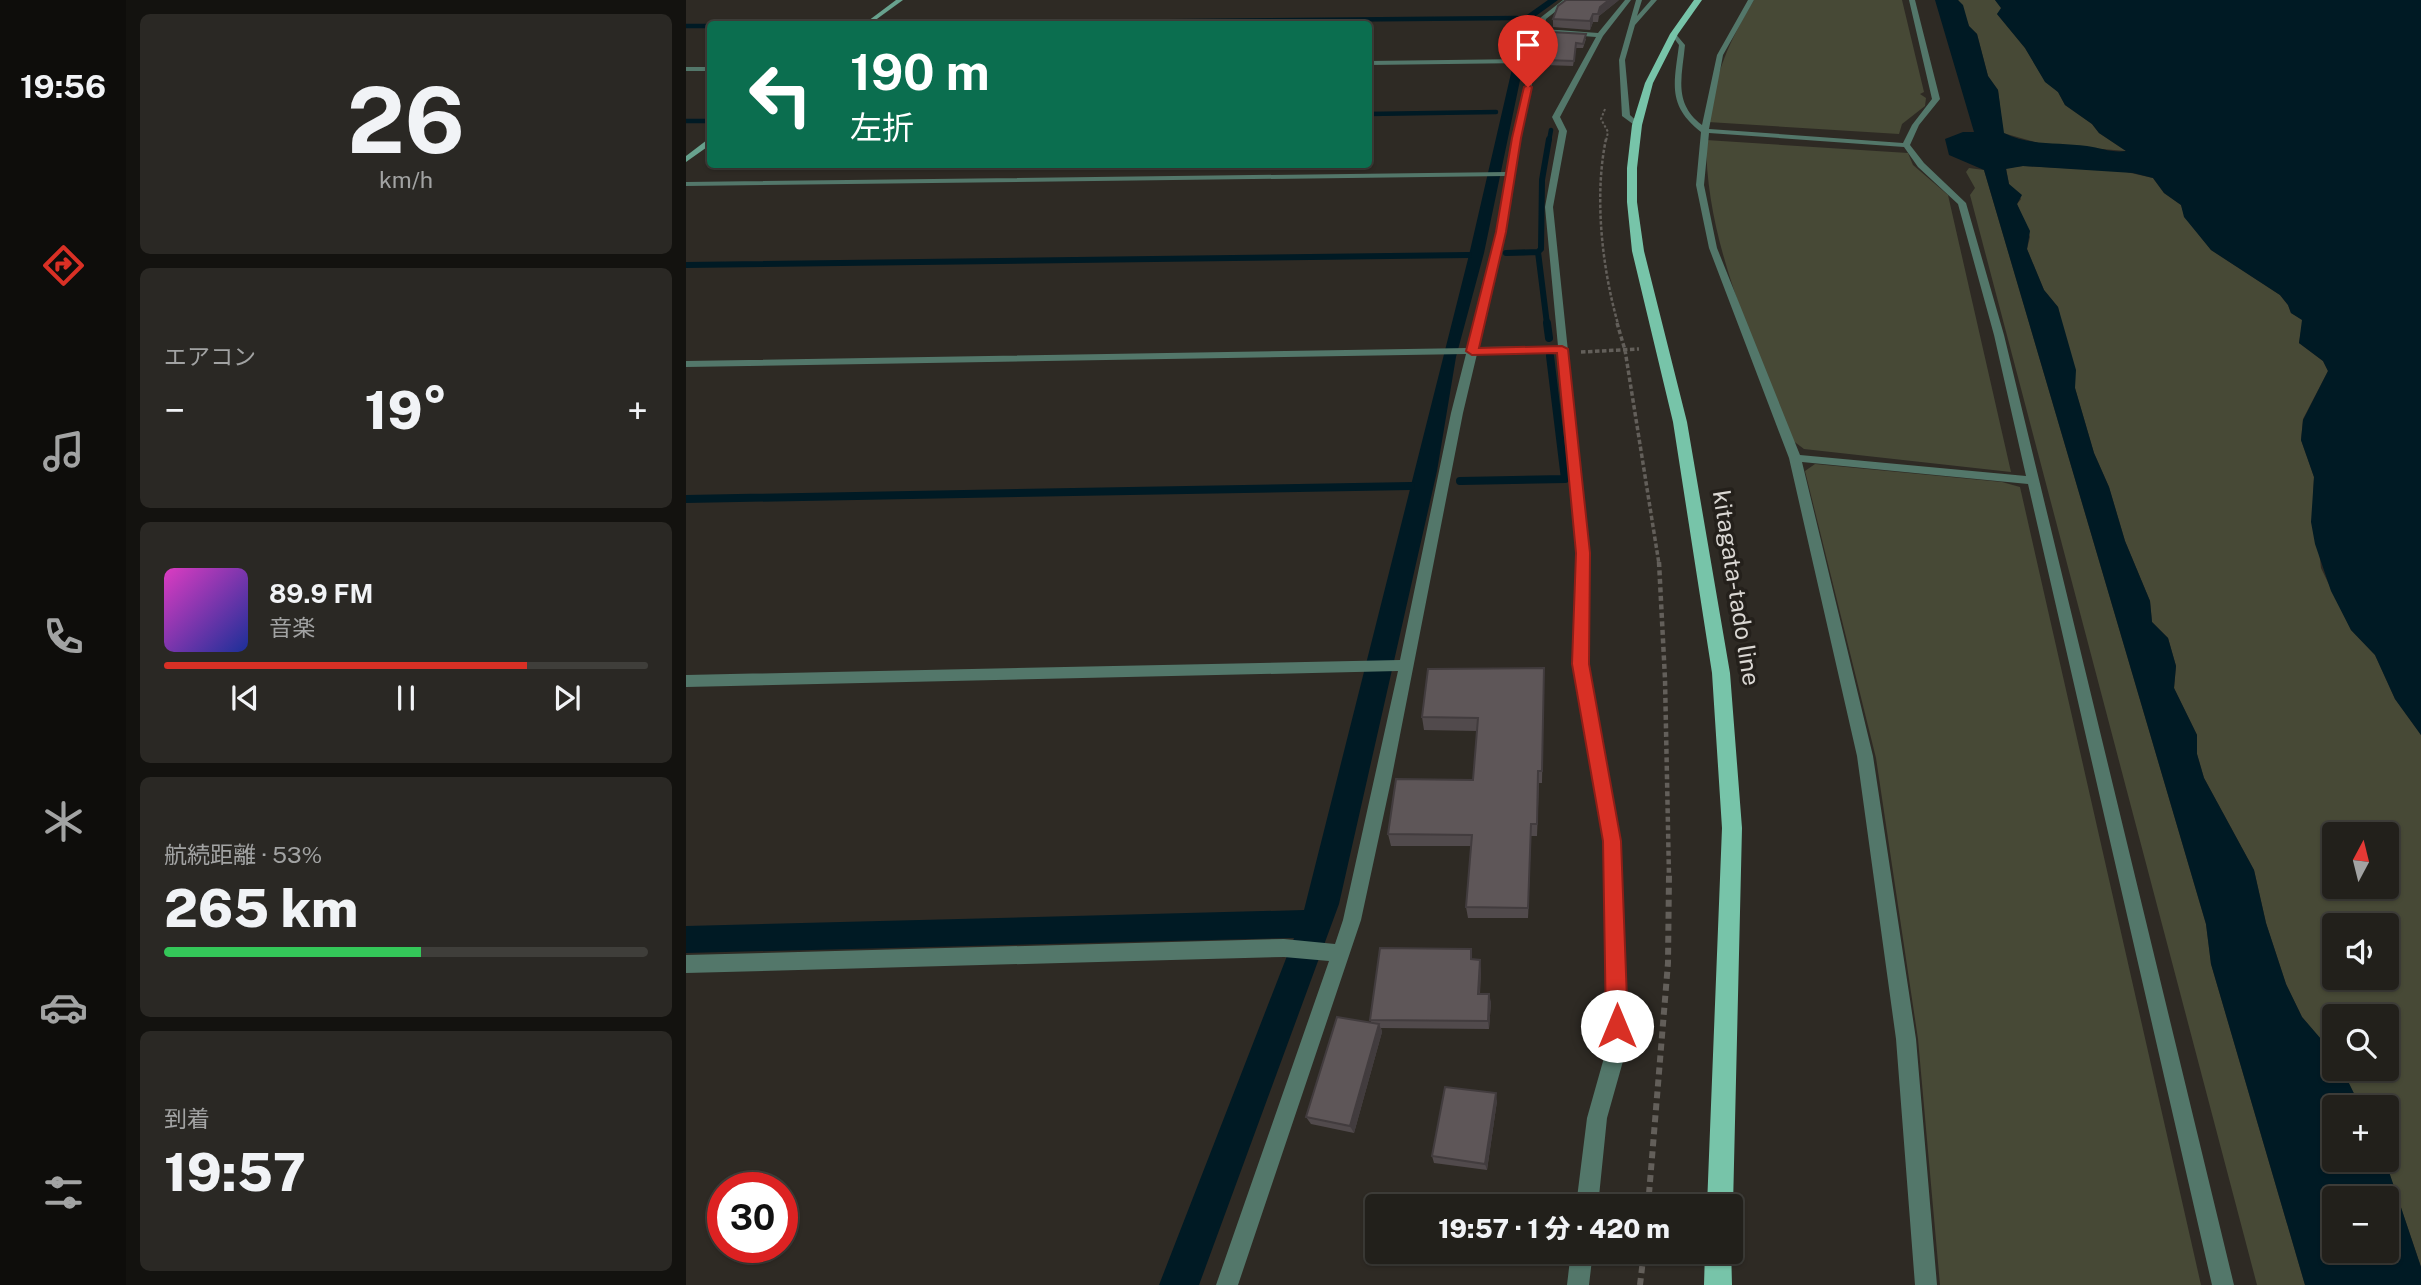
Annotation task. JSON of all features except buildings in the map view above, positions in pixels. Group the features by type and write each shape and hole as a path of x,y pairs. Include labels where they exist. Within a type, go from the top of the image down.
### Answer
{"main road":[{"path":"871,21 900,0"},
{"name":"kitagata-tado line","path":"1698,0 1674,34 1649,83 1637,125 1632,168 1632,202 1638,251 1680,422 1721,673 1732,828 1720,1194"},
{"path":"686,160 707,144"},
{"path":"1717,1285 1718,1264"}],"street":[{"path":"1227,1285 1335,953 1352,920 1383,781 1401,665 1509,174 1531,61 1543,18 1567,0"},
{"path":"1588,1194 1597,1118 1616,1047 1618,1005 1612,841 1581,664 1583,553 1549,207 1563,131 1556,117 1600,35 1628,0"},
{"path":"1637,125 1626,116 1622,60 1639,0"},
{"path":"1634,24 1654,0"},
{"path":"1752,0 1720,55 1705,131 1700,186 1713,248 1795,457 1866,756 1906,1039 1926,1285"},
{"path":"1906,145 1916,125 1936,99 1912,0"},
{"path":"1540,30 1600,35"},
{"path":"1674,34 1682,45 1676,99 1689,121 1705,131 1906,145 1921,165 1962,203 1999,334 2031,480 2126,869 2223,1285"},
{"path":"1372,63 1531,61"},
{"path":"686,69 707,69"},
{"path":"686,184 1509,174"},
{"path":"686,364 1562,351"},
{"path":"1795,457 2031,480"},
{"path":"686,681 1401,665"},
{"path":"686,964 1284,948 1335,953"},
{"path":"1578,1285 1580,1264"}],"path":[{"path":"1623,69 1616,78 1601,120 1608,132 1600,182 1601,220 1613,308 1625,350 1658,552 1668,757 1668,963 1649,1194"},
{"path":"1562,351 1661,348"},
{"path":"1640,1285 1642,1264"}],"green space":[{"path":"1754,0 1902,0 1924,92 1920,94 1926,98 1925,106 1902,124 1899,134 1708,122 1724,58"},
{"path":"1958,0 1995,0 2002,9 1997,14 2025,48 2045,81 2058,92 2065,105 2126,151 2042,144 2003,133 1998,90 1988,76 1977,34 1969,26"},
{"path":"1706,140 1908,153 1913,165 1948,195 2011,472 1804,449 1792,440 1723,256 1708,179"},
{"path":"2023,166 2122,171 2153,178 2164,193 2181,205 2185,217 2211,250 2280,295 2291,313 2303,320 2299,343 2323,361 2328,371 2303,419 2301,440 2314,477 2313,497 2321,568 2351,630 2375,655 2395,699 2421,735 2421,1267 2399,1202 2399,1186 2394,1186 2389,1172 2399,1172 2399,1095 2355,1095 2348,1081 2399,1081 2399,1004 2322,1004 2322,1041 2302,1017 2286,984 2266,923 2254,870 2204,778 2197,754 2197,735 2174,688 2176,666 2168,638 2152,622 2150,601 2125,541 2109,487 2094,453 2075,388 2058,307 2044,290 2027,249 2030,237 2017,204 2021,199 2009,184 2006,168"},
{"path":"1969,168 1984,170 2206,924 2211,964 2305,1285 2257,1285 1970,195 1975,188 1966,172"},
{"path":"1815,464 2002,482 2020,487 2201,1285 1940,1285 1918,1039 1876,758 1805,471"}],"water":[{"path":"1548,0 1558,0 1533,18 1484,253 1456,357 1437,471 1339,904 1199,1285 1159,1285 1294,938 686,953 686,926 1304,910 1469,255 1524,17"},
{"path":"1935,0 1958,0 1963,5 1969,26 1977,34 1988,76 1998,90 2004,133 2034,142 2126,151 2065,105 2058,92 2045,82 2025,48 1997,14 2001,8 1995,0 2421,0 2421,735 2395,699 2375,655 2351,630 2331,591 2315,544 2311,522 2314,477 2301,440 2303,420 2328,371 2323,361 2299,343 2302,320 2291,313 2280,295 2211,250 2184,217 2181,205 2164,193 2153,178 2133,173 2023,166 2006,169 2009,184 2022,195 2017,204 2030,231 2027,249 2044,290 2058,307 2076,370 2075,388 2094,453 2109,487 2125,541 2150,601 2152,622 2168,638 2176,666 2174,688 2197,735 2197,754 2204,778 2254,870 2266,923 2286,984 2302,1017 2322,1040 2322,1081 2348,1081 2355,1095 2322,1095 2322,1172 2389,1172 2394,1186 2322,1186 2322,1263 2399,1263 2399,1202 2421,1267 2421,1285 2305,1285 2211,964 2206,924 1984,170 1949,155 1945,139 1963,132 1974,132"}],"waterway":[{"path":"1195,21 1517,18"},
{"path":"686,26 707,26"},
{"path":"1372,114 1496,112"},
{"path":"686,121 707,121"},
{"path":"1549,141 1551,130"},
{"path":"1538,252 1541,249 1542,180 1549,139"},
{"path":"1506,253 1538,252"},
{"path":"1538,252 1547,324"},
{"path":"686,265 1469,255"},
{"path":"1547,323 1549,338"},
{"path":"1460,481 1565,479 1550,356"},
{"path":"686,499 1411,486"}],"route":[{"path":"1528,87 1516,138 1501,232 1472,351 1562,349 1583,553 1581,664 1612,841 1617,1026"}]}
